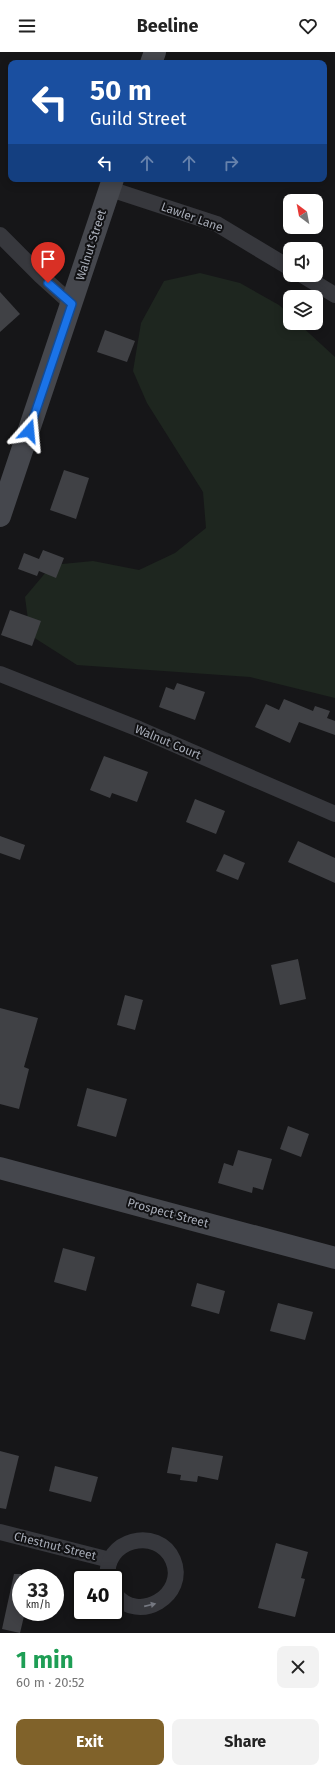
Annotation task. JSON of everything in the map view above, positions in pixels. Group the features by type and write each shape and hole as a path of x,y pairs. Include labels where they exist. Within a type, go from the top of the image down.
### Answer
{"street":[{"name":"Lawler Lane","path":"111,184 217,224 283,264"},
{"name":"Walnut Street","path":"0,516 111,184"},
{"path":"0,235 41,276 72,304"},
{"path":"314,282 335,295"},
{"name":"Walnut Court","path":"0,674 139,729 335,814"},
{"name":"Prospect Street","path":"0,1168 335,1258"},
{"name":"Chestnut Street","path":"0,1532 110,1560"},
{"name":"Chestnut Street","path":"109,1569 110,1560 114,1553 127,1543 143,1539 151,1540 165,1548 170,1554 176,1570 175,1581 170,1592 159,1603 152,1606 137,1607 124,1602"}],"shaded area":[{"path":"200,273 240,283 283,309 283,330 306,330 335,357 335,698 250,677 77,665 30,635 25,597 52,565 93,561 139,570 175,553 206,528 203,492 147,403 133,371 141,323 164,281"}],"building":[{"path":"0,292 20,314 0,332"},
{"path":"105,330 135,341 127,362 97,352"},
{"path":"64,470 89,478 76,519 50,510"},
{"path":"43,550 64,558 56,578 39,571 37,576 18,569 24,553 39,559"},
{"path":"10,610 41,621 32,646 1,635"},
{"path":"177,683 205,692 195,720 159,707 166,687 174,690"},
{"path":"284,699 313,711 315,706 330,711 327,718 335,721 335,735 299,722 290,743 255,727 266,704 279,710"},
{"path":"104,756 148,772 137,802 112,793 110,798 90,790"},
{"path":"195,799 225,811 216,834 186,822"},
{"path":"0,836 25,845 20,860 0,853"},
{"path":"298,841 335,858 335,883 288,862"},
{"path":"224,854 245,863 238,880 216,871"},
{"path":"298,959 306,999 280,1005 271,965"},
{"path":"125,995 143,1000 135,1030 117,1025"},
{"path":"0,1008 38,1018 24,1067 29,1069 19,1109 0,1104"},
{"path":"87,1088 127,1099 116,1137 77,1126"},
{"path":"288,1126 309,1134 301,1157 280,1149"},
{"path":"238,1150 272,1159 263,1190 253,1187 252,1193 218,1183 224,1163 233,1166"},
{"path":"63,1248 95,1257 86,1291 54,1282"},
{"path":"197,1283 225,1291 219,1314 191,1306"},
{"path":"278,1303 313,1312 305,1340 270,1331"},
{"path":"172,1447 223,1456 218,1480 198,1476 197,1482 180,1480 181,1475 167,1473"},
{"path":"0,1451 19,1456 6,1509 0,1508"},
{"path":"55,1466 98,1477 91,1502 49,1491"},
{"path":"276,1543 308,1552 301,1578 305,1579 295,1617 258,1608"},
{"path":"12,1583 12,1621 23,1621 20,1633 2,1629"}],"route":[{"path":"29,431 72,304 48,283"}]}
